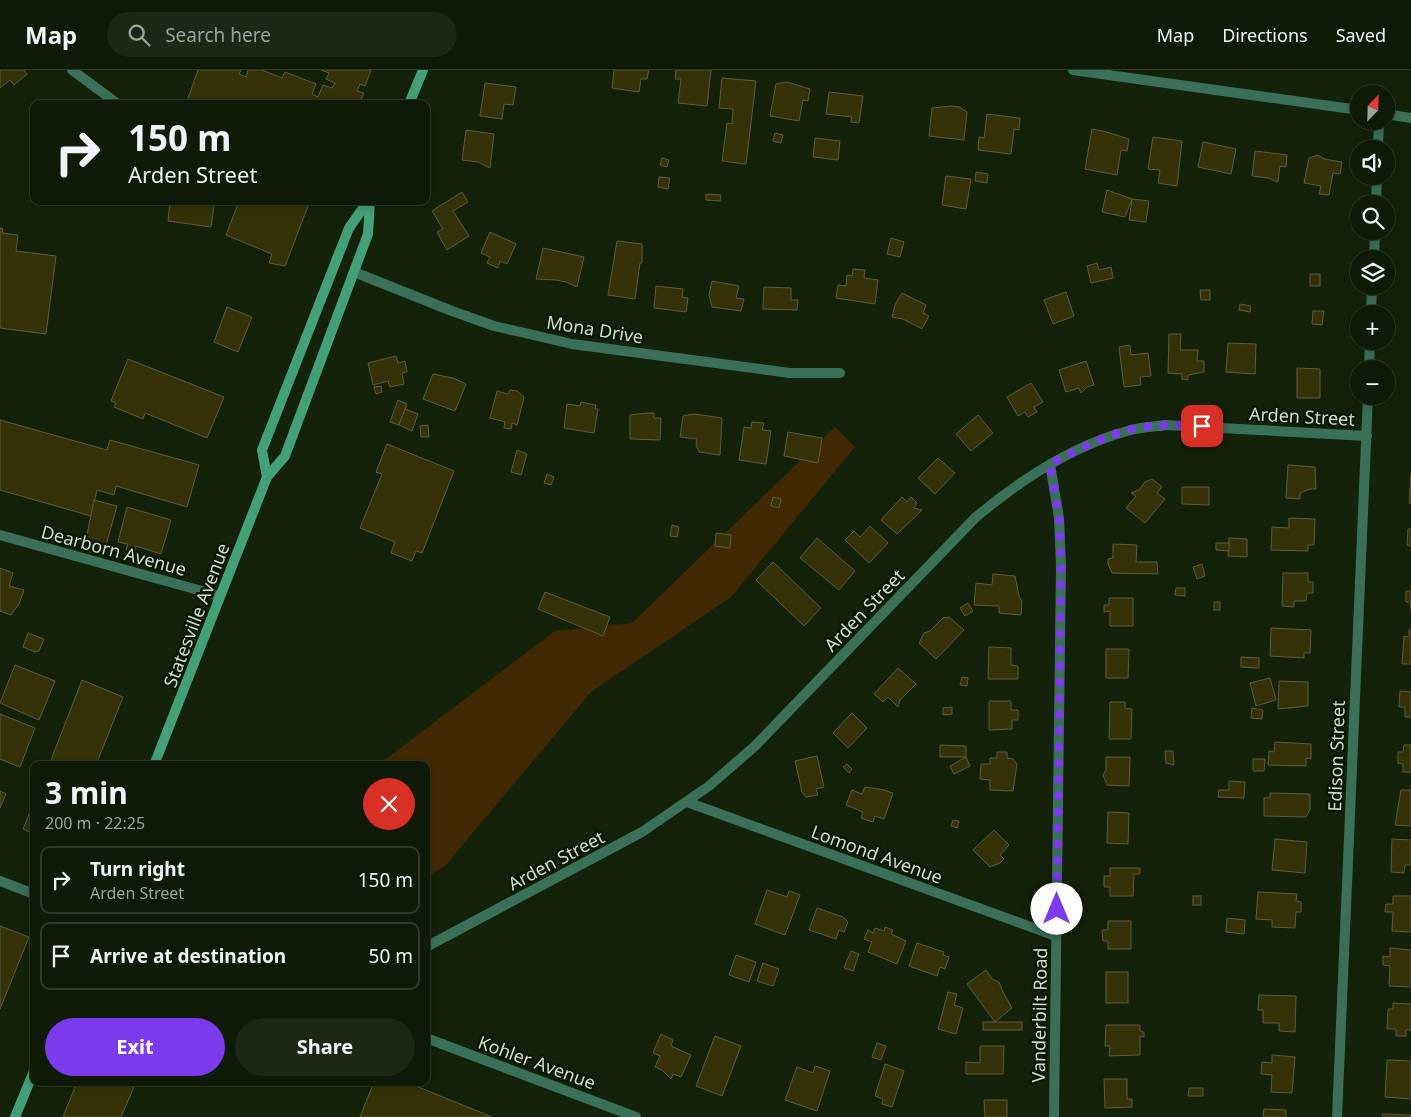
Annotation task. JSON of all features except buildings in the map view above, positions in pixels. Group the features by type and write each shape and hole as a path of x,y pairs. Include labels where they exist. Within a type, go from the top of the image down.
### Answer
{"main road":[{"path":"411,100 423,70"},
{"name":"Statesville Avenue","path":"267,477 262,450 349,228 366,205"},
{"name":"Statesville Avenue","path":"156,761 267,477 284,456 368,234 369,205"},
{"path":"15,1117 30,1081"}],"street":[{"path":"72,70 113,100"},
{"path":"1073,70 1350,109"},
{"path":"1395,115 1411,118"},
{"name":"Mona Drive","path":"354,272 494,326 572,344 790,372 840,373"},
{"name":"Edison Street","path":"1337,1117 1368,405"},
{"name":"Arden Street","path":"430,945 642,832 687,802 754,746 975,518 1006,492 1050,464 1101,439 1132,429 1165,425 1367,436"},
{"name":"Vanderbilt Road","path":"1050,464 1059,518 1061,565 1054,1117"},
{"name":"Dearborn Avenue","path":"0,535 220,596"},
{"name":"Lomond Avenue","path":"687,802 1056,936"},
{"path":"0,881 30,892"},
{"name":"Kohler Avenue","path":"430,1040 636,1117"}],"shaded area":[{"path":"835,427 855,447 731,597 591,692 445,866 430,875 430,761 383,761 555,631 632,623"}],"route":[{"path":"1057,909 1061,565 1059,518 1050,464 1101,439 1132,429 1165,425 1202,426"}]}
